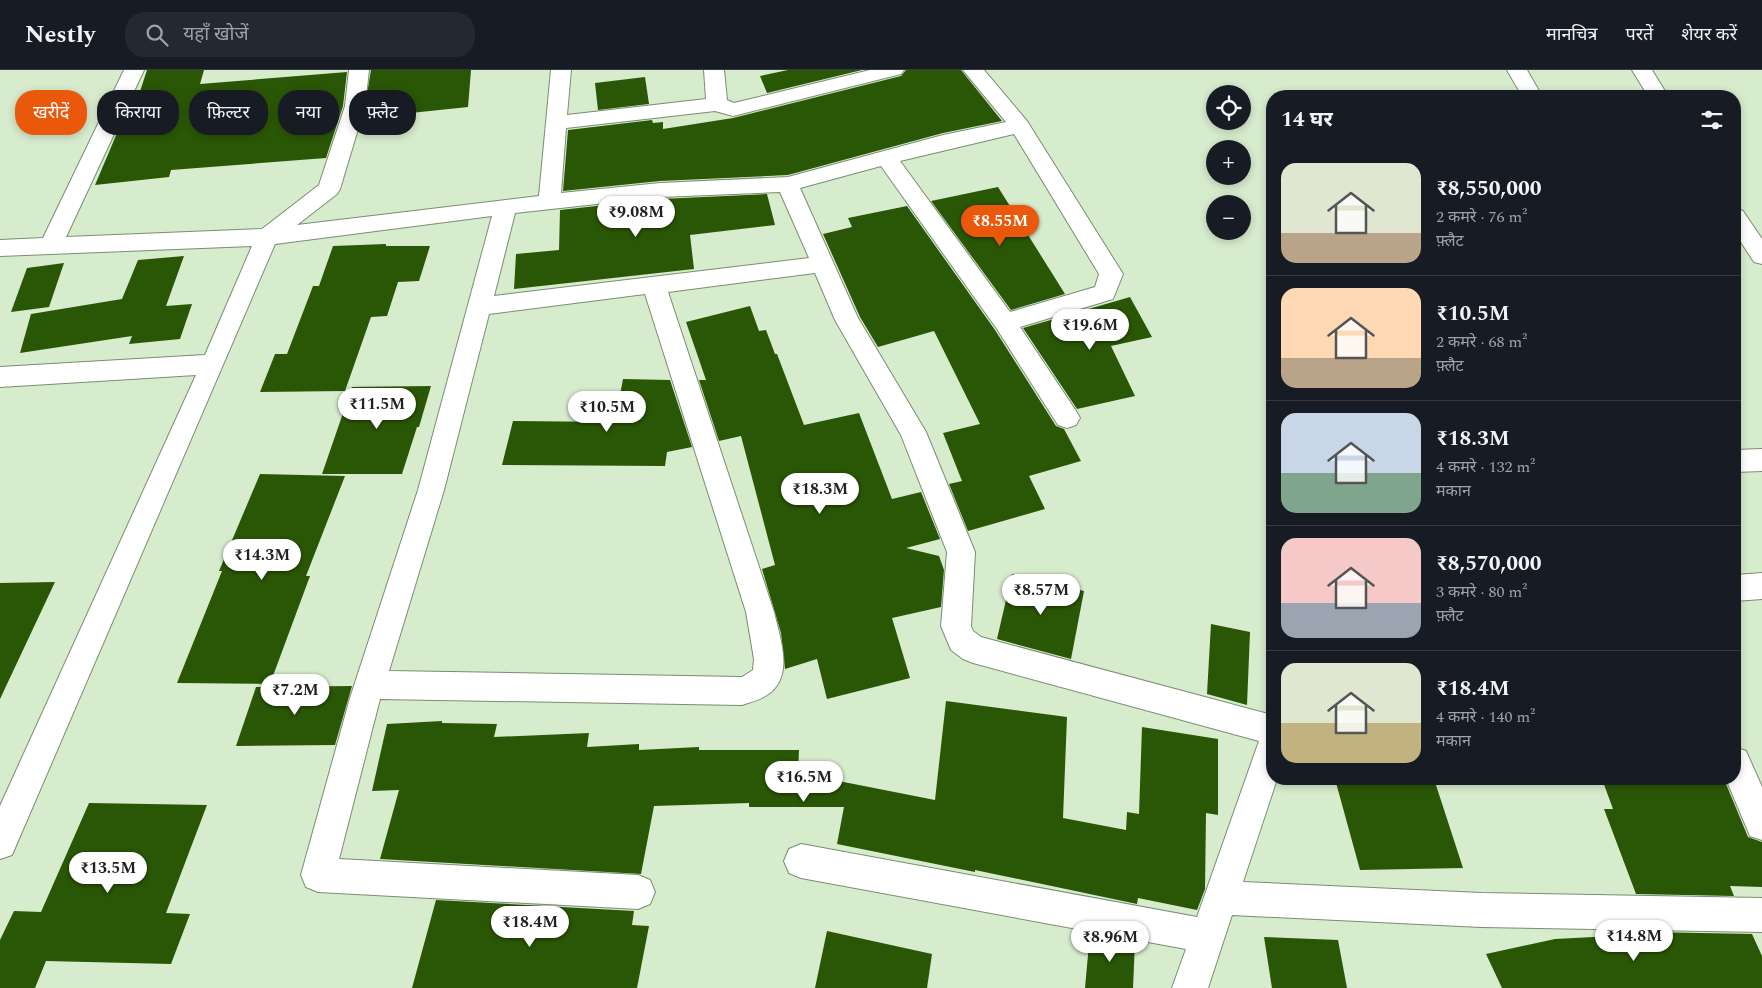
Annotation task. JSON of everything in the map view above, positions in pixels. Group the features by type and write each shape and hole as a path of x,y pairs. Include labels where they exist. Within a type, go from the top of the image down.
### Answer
{"street":[{"path":"51,245 134,70"},
{"path":"0,844 213,364 267,237 328,189 356,106 359,70"},
{"path":"549,202 561,70"},
{"path":"714,70 717,104"},
{"path":"555,122 717,104 733,110 894,70"},
{"path":"973,70 1020,126 1111,274 1105,293 1005,324"},
{"path":"1517,70 1529,90"},
{"path":"1642,70 1654,90"},
{"path":"0,248 267,237 506,206 660,190 788,184 943,142 1020,126"},
{"path":"887,158 1005,324 1067,418"},
{"path":"788,184 847,320 912,432 960,552 956,626 962,640 973,649 1266,728"},
{"path":"506,206 431,490 370,685 318,875 638,892"},
{"path":"1741,225 1762,256"},
{"path":"480,306 824,264"},
{"path":"370,685 742,691 756,686 767,677 769,659 760,612 654,285"},
{"path":"0,377 213,364"},
{"path":"1741,461 1762,460"},
{"path":"1741,588 1762,586"},
{"path":"1190,988 1266,765"},
{"path":"1741,776 1762,824"},
{"path":"801,861 1207,936"},
{"path":"1221,898 1481,910 1762,915"}],"building":[{"path":"147,70 204,70 200,84 347,72 343,106 339,118 339,90 278,90 278,135 334,135 326,158 171,170 169,177 95,185 116,135 179,135 179,90 140,90"},
{"path":"371,70 471,70 468,107 416,112 416,90 368,90"},
{"path":"788,70 862,70 767,93 760,76"},
{"path":"906,70 961,70 1002,121 943,133 788,175 660,181 563,191 568,130 652,120 653,123 663,122 663,129 733,118 901,76"},
{"path":"645,77 649,104 598,110 595,83"},
{"path":"998,187 1065,294 1011,310 931,201"},
{"path":"767,194 775,225 690,235 694,269 514,289 516,254 559,250 560,210 660,199"},
{"path":"907,206 995,330 1056,426 1064,429 1081,461 1029,476 1045,509 968,531 949,484 962,481 943,433 980,424 934,331 878,347 860,317 823,234 852,227 848,218"},
{"path":"386,244 386,246 430,246 419,281 398,282 387,316 371,317 345,391 260,392 275,354 287,354 313,286 319,286 333,246"},
{"path":"184,256 166,306 192,304 180,339 129,344 132,336 20,353 31,314 122,299 138,260"},
{"path":"64,263 49,307 11,312 27,268"},
{"path":"1130,297 1152,337 1111,346 1135,396 1077,409 1023,328"},
{"path":"750,306 759,331 766,330 775,354 777,354 804,425 859,413 892,499 921,492 940,539 906,548 939,556 944,570 941,607 892,618 910,678 827,699 817,659 785,669 781,633 762,569 775,565 741,436 719,441 699,380 706,380 686,322"},
{"path":"623,379 670,380 692,447 667,452 665,466 502,465 513,421 615,422"},
{"path":"431,386 402,474 322,474 352,387"},
{"path":"260,474 345,476 306,576 310,576 270,684 177,683 222,571 219,571"},
{"path":"1012,574 1084,591 1071,659 997,639"},
{"path":"55,582 0,699 0,583"},
{"path":"1211,624 1250,632 1247,705 1207,694"},
{"path":"352,686 335,745 236,746 256,687"},
{"path":"946,701 1067,717 1063,818 1126,830 1127,812 1139,814 1142,727 1218,739 1218,815 1206,813 1205,889 1197,910 1138,898 1137,904 975,870 975,872 837,844 844,807 749,807 749,803 654,806 641,874 380,859 399,790 372,791 387,724 442,721 442,723 497,724 494,737 589,733 587,747 639,744 639,750 699,747 699,750 799,750 798,773 935,800"},
{"path":"1337,785 1436,785 1463,868 1360,870"},
{"path":"1604,785 1726,785 1748,837 1762,842 1762,887 1730,886 1734,896 1636,894 1604,809 1613,809"},
{"path":"89,803 207,805 166,913 190,914 171,964 46,961 35,988 0,988 0,940 14,911 41,912"},
{"path":"436,900 634,911 632,925 649,926 637,988 412,988"},
{"path":"827,931 932,954 927,988 815,988"},
{"path":"1650,932 1752,934 1762,956 1762,988 1502,988 1486,954 1555,939 1651,934"},
{"path":"1090,933 1135,942 1133,988 1085,988"},
{"path":"1264,937 1338,940 1347,988 1272,988"}]}
